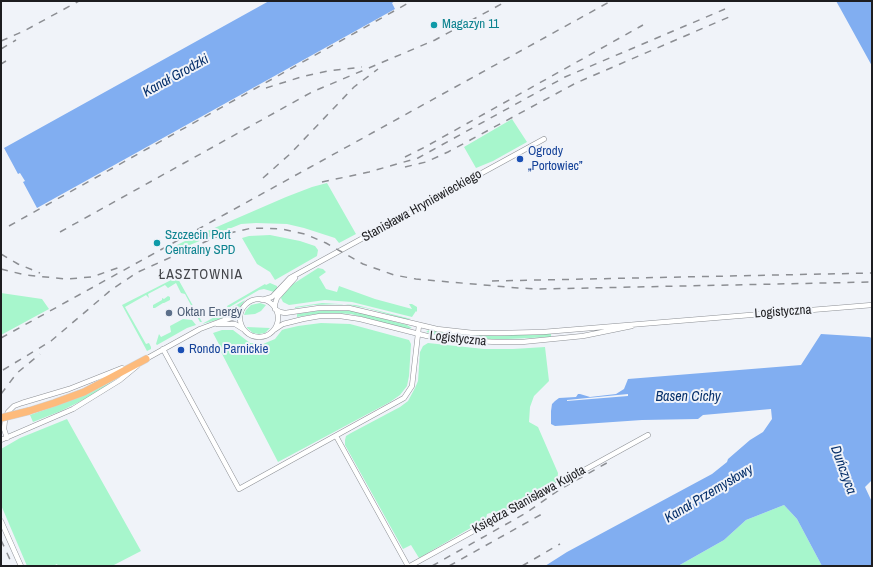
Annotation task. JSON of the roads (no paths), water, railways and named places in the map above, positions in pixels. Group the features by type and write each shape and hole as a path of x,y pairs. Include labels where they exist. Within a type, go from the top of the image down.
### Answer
{"main road":[{"path":"1,418 54,404 84,392 146,359"}],"street":[{"name":"Stanisława Hryniewieckiego","path":"262,300 271,297 287,280 544,139"},
{"name":"Stanisława Hryniewieckiego","path":"275,309 275,304 278,297 285,287 300,274"},
{"path":"8,438 4,429 5,421 7,413 13,407 80,386 146,359 198,330 212,324 235,317 250,302 262,300 270,304 275,309 278,320 274,330 266,336 257,337 249,334 244,329 234,324 212,324"},
{"name":"Logistyczna","path":"275,309 286,313 320,308 348,308 419,325 458,331 502,334 543,332 872,305"},
{"path":"241,312 240,321 244,329"},
{"name":"Logistyczna","path":"274,330 280,324 303,319 336,316 360,319 418,334 446,339 481,342 522,342 583,336 645,323"},
{"path":"163,349 238,489 400,401 407,395 413,380 419,325"},
{"path":"1,440 81,405 120,380 146,359"},
{"name":"Księdza Stanisława Kujota","path":"409,566 648,435"},
{"path":"336,436 409,566"},
{"path":"1,521 21,566"}],"water":[{"name":"Kanał Grodzki","path":"269,1 395,1 392,3 395,9 37,208 23,182 25,181 20,173 18,174 4,148"},
{"path":"836,1 872,1 872,66 840,8"},
{"path":"821,334 872,338 872,480 865,487 872,502 872,566 822,566 797,519 784,505 746,520 724,540 678,566 545,566 567,552 712,474 750,440 763,432 772,419 771,409 703,415 698,419 642,420 555,426 551,424 551,411 552,404 555,401 559,398 576,397 578,394 590,397 616,394 624,389 628,379 801,365"}],"railway":[{"path":"1,41 24,31 79,1"},
{"path":"9,226 412,1"},
{"path":"60,232 312,92 435,40 507,1"},
{"path":"1,338 611,1"},
{"path":"322,182 369,172 418,158 565,77 725,9"},
{"path":"405,167 426,162 448,152 576,83 729,17"},
{"path":"405,157 643,25"},
{"path":"1,49 16,40"},
{"path":"1,64 6,61"},
{"path":"266,88 301,77 328,71 362,67"},
{"path":"263,178 290,154 354,87 378,69"},
{"path":"3,370 51,341 111,290 138,272 216,237 252,228 282,229 305,234 326,243 363,264 394,275 416,279 518,288 540,289 872,282"},
{"path":"1,254 18,264 40,273"},
{"path":"1,269 25,275 66,279 92,277 120,267"},
{"path":"492,281 872,273"},
{"path":"1,394 17,373 40,354"},
{"path":"432,566 526,513 559,490 612,460"},
{"path":"449,566 542,514"},
{"path":"1,540 13,566"},
{"path":"522,566 560,544"}],"place":[{"name":"Magazyn 11","path":"434,25"},
{"name":"Ogrody „Portowiec”","path":"520,159"},
{"name":"Szczecin Port Centralny SPD","path":"157,243"},
{"name":"Oktan Energy","path":"169,313"},
{"name":"Rondo Parnickie","path":"181,350"}],"district":[{"name":"ŁASZTOWNIA","path":"201,275"}],"water label":[{"name":"Basen Cichy","path":"688,397"},
{"name":"Duńczyca","path":"843,470"},
{"name":"Kanał Przemysłowy","path":"709,494"}]}
